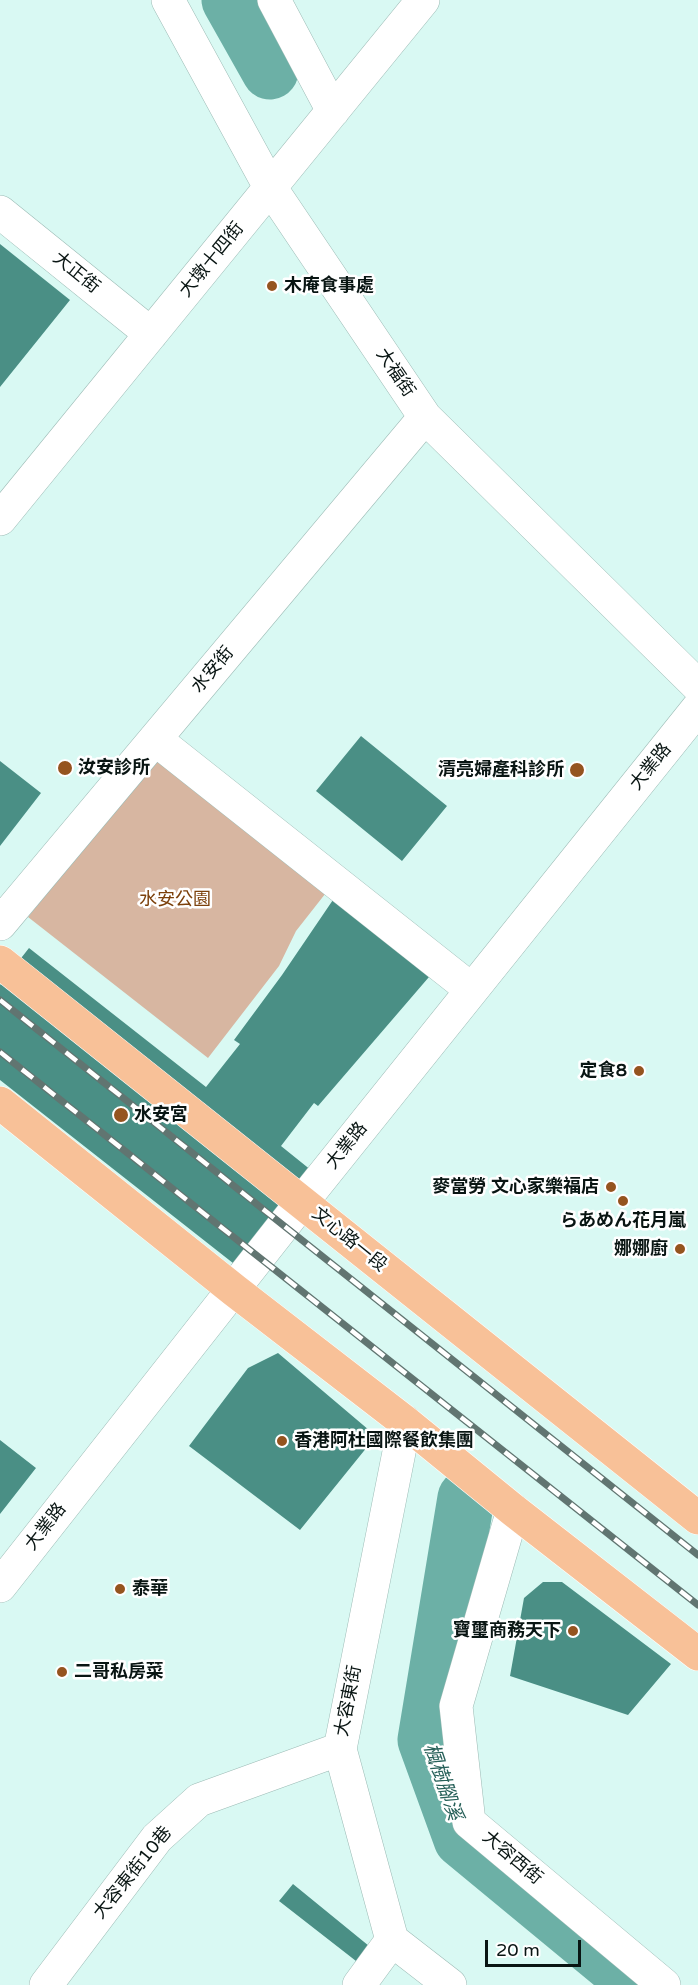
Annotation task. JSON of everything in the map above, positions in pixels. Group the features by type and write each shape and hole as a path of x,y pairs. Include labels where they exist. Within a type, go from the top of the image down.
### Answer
{"main road":[{"name":"文心路一段","path":"0,962 698,1518"},
{"path":"0,1103 698,1654"}],"street":[{"name":"大福街","path":"168,0 270,187 425,417 698,686"},
{"path":"274,0 333,111"},
{"name":"大墩十四街","path":"0,519 423,0"},
{"name":"大正街","path":"0,212 151,334"},
{"name":"水安街","path":"0,924 425,417"},
{"name":"大業路","path":"0,1586 302,1202 698,708"},
{"path":"155,739 472,990"},
{"name":"大容東街","path":"392,1940 340,1749 405,1422"},
{"name":"大容西街","path":"513,1510 456,1706 469,1822 664,1985"},
{"name":"大容東街10巷","path":"46,1985 157,1838 199,1800 340,1749"},
{"path":"358,1985 392,1940 450,1985"}],"green space":[{"name":"水安公園","path":"158,753 329,889 296,931 279,966 208,1058 28,917"}],"building":[{"path":"0,244 70,300 0,387"},
{"path":"361,736 447,806 402,861 316,791"},
{"path":"0,761 41,793 0,846"},
{"path":"337,894 435,970 318,1106 314,1103 281,1146 327,1183 252,1278 0,1080 0,985 29,948 206,1087 240,1044 234,1040"},
{"name":"香港阿杜國際餐飲集團","path":"278,1353 376,1436 300,1530 189,1446 248,1368"},
{"path":"0,1440 36,1468 0,1514"},
{"name":"寶璽商務天下","path":"543,1582 562,1582 671,1664 628,1715 510,1676 524,1598"},
{"path":"293,1884 369,1946 356,1961 279,1901"}],"waterway":[{"name":"楓樹腳溪","path":"230,0 270,71"},
{"name":"楓樹腳溪","path":"466,1498 426,1740 462,1839 629,1977"}],"railway":[{"path":"0,1000 698,1555"},
{"path":"0,1052 698,1605"}],"place":[{"name":"木庵食事處","path":"272,286"},
{"name":"汝安診所","path":"65,768"},
{"name":"清亮婦產科診所","path":"577,770"},
{"name":"定食8","path":"639,1071"},
{"name":"水安宮","path":"121,1115"},
{"name":"麥當勞 文心家樂福店","path":"611,1187"},
{"name":"らあめん花月嵐","path":"623,1201"},
{"name":"娜娜廚","path":"680,1249"},
{"name":"香港阿杜國際餐飲集團","path":"282,1441"},
{"name":"泰華","path":"120,1589"},
{"name":"寶璽商務天下","path":"573,1631"},
{"name":"二哥私房菜","path":"62,1672"}]}
